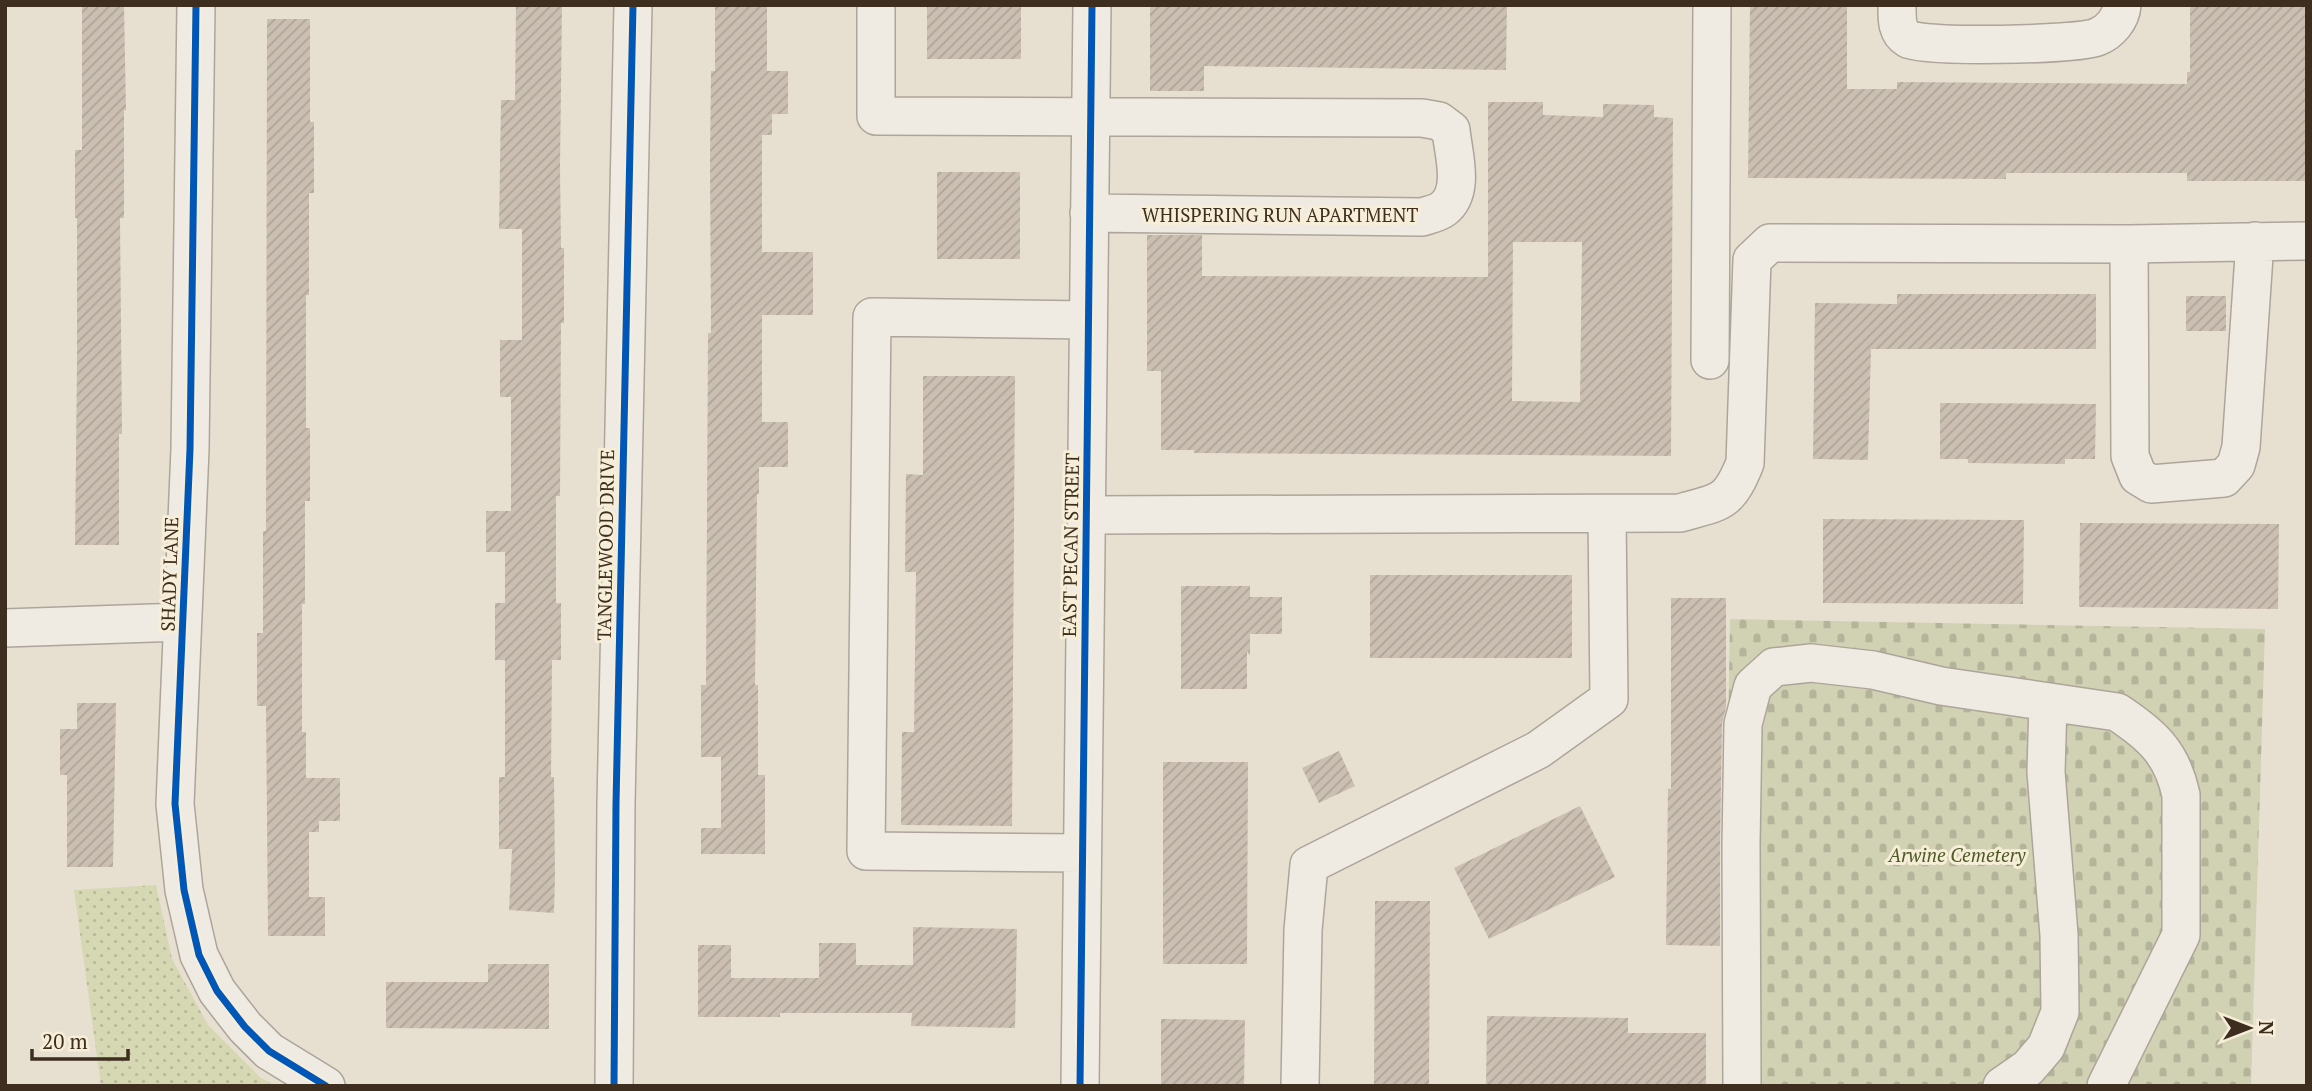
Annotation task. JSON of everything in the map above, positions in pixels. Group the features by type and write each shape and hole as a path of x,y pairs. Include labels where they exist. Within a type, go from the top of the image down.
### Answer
{"street":[{"name":"SHADY LANE","path":"196,5 190,449 175,804 184,890 199,955 217,992 245,1027 269,1051 326,1086"},
{"name":"TANGLEWOOD DRIVE","path":"614,1086 615,804 633,5"},
{"name":"WHISPERING RUN APARTMENT","path":"876,5 876,116 1422,118 1439,121 1451,130 1457,181 1454,194 1443,209 1422,217 1089,212"},
{"name":"EAST PECAN STREET","path":"1080,1086 1092,5"},
{"path":"1710,360 1712,5"},
{"path":"1897,5 1897,23 1901,33 1910,41 1956,45 2046,43 2096,38 2113,27 2122,11 2122,5"},
{"path":"2129,244 2130,456 2138,476 2151,484 2224,478 2236,464 2241,447 2255,241"},
{"path":"1086,515 1680,513 1720,502 1735,488 1745,463 1752,260 1770,243 2129,244 2307,241"},
{"path":"1082,853 866,851 872,317 1088,320"},
{"path":"1300,1086 1303,930 1309,865 1538,750 1609,699 1607,514"},
{"path":"5,628 182,622"},
{"path":"1742,1086 1743,724 1753,686 1774,667 1811,663 1873,670 1941,686 2117,712 2138,726 2167,756 2176,774 2181,795 2181,935 2106,1086"},
{"path":"2002,1086 2028,1068 2046,1047 2060,1012 2059,935 2046,772 2048,703"}],"green space":[{"name":"Arwine Cemetery","path":"1730,619 2265,629 2251,1086 1722,1086"},
{"path":"156,885 172,959 208,1025 261,1078 276,1086 101,1086 74,890"}],"building":[{"path":"82,5 124,5 126,110 124,218 120,218 122,434 119,434 119,545 75,545 75,150 82,150"},
{"path":"516,5 562,5 560,168 564,323 561,323 560,496 556,496 556,603 561,603 561,660 552,660 554,913 509,910 512,849 499,849 499,777 505,777 505,660 495,660 495,603 505,603 505,552 486,552 486,511 511,511 511,397 500,397 500,340 522,340 522,229 499,229 501,100 515,100"},
{"path":"715,5 767,5 767,71 788,71 788,114 772,114 772,135 762,135 762,252 813,252 813,315 762,315 762,422 788,422 788,467 759,467 757,494 755,685 758,685 758,775 765,775 765,854 701,854 701,828 721,828 721,757 701,757 701,685 706,685 708,333 711,333 711,71 715,71"},
{"path":"927,5 1021,5 1021,59 927,59"},
{"path":"1150,5 1507,5 1506,70 1204,66 1204,91 1150,91"},
{"path":"1750,5 1847,5 1847,89 1897,89 1897,82 2187,84 2187,72 2190,72 2190,5 2307,5 2307,181 2187,181 2187,173 2006,173 2006,179 1748,178"},
{"path":"267,19 310,19 310,122 314,122 314,193 309,193 309,295 306,295 306,428 310,428 310,501 305,501 302,732 306,732 306,778 340,778 340,821 319,821 319,832 309,832 309,897 325,897 325,936 268,936 266,706 257,706 257,633 263,633 263,531 266,531"},
{"path":"1488,102 1543,102 1543,115 1603,117 1603,104 1654,105 1654,117 1673,118 1671,456 1194,453 1194,450 1161,450 1161,371 1147,371 1147,235 1202,235 1202,276 1488,277","holes":["1513,242 1582,242 1580,402 1512,401"]},
{"path":"937,172 1020,172 1020,259 937,259"},
{"path":"1897,294 2096,294 2096,349 1871,349 1868,460 1813,459 1815,303 1897,304"},
{"path":"2186,296 2226,296 2226,331 2186,331"},
{"path":"923,376 1015,376 1012,826 901,825 902,732 914,732 916,572 905,572 906,474 923,475"},
{"path":"1940,403 2096,404 2095,459 2065,459 2065,464 1968,463 1968,459 1940,459"},
{"path":"1823,519 2024,520 2023,604 1823,603"},
{"path":"2080,523 2279,524 2278,609 2079,607"},
{"path":"1370,575 1572,575 1572,658 1370,658"},
{"path":"1181,586 1250,586 1250,597 1282,597 1282,634 1250,634 1247,689 1181,689"},
{"path":"1671,598 1726,598 1720,946 1666,945 1668,789 1671,789"},
{"path":"77,703 116,703 113,867 67,867 67,775 60,775 60,729 77,729"},
{"path":"1339,751 1355,786 1319,803 1302,768"},
{"path":"1163,762 1248,762 1247,964 1163,964"},
{"path":"1580,806 1615,877 1489,939 1454,868"},
{"path":"1375,901 1430,901 1429,1086 1374,1086"},
{"path":"913,927 1017,929 1015,1028 911,1026 912,1013 780,1013 780,1017 698,1017 698,945 731,945 731,978 819,978 819,943 856,943 856,965 913,965"},
{"path":"488,964 549,964 549,1029 386,1028 386,982 488,982"},
{"path":"1487,1016 1628,1018 1628,1033 1706,1033 1706,1086 1486,1086"},
{"path":"1161,1019 1245,1020 1244,1086 1161,1086"}],"cycle path":[{"path":"196,5 190,449 175,804 184,890 199,955 217,991 245,1027 269,1051 326,1086"},
{"path":"614,1086 616,804 633,5"},
{"path":"1080,1086 1092,5"}]}
